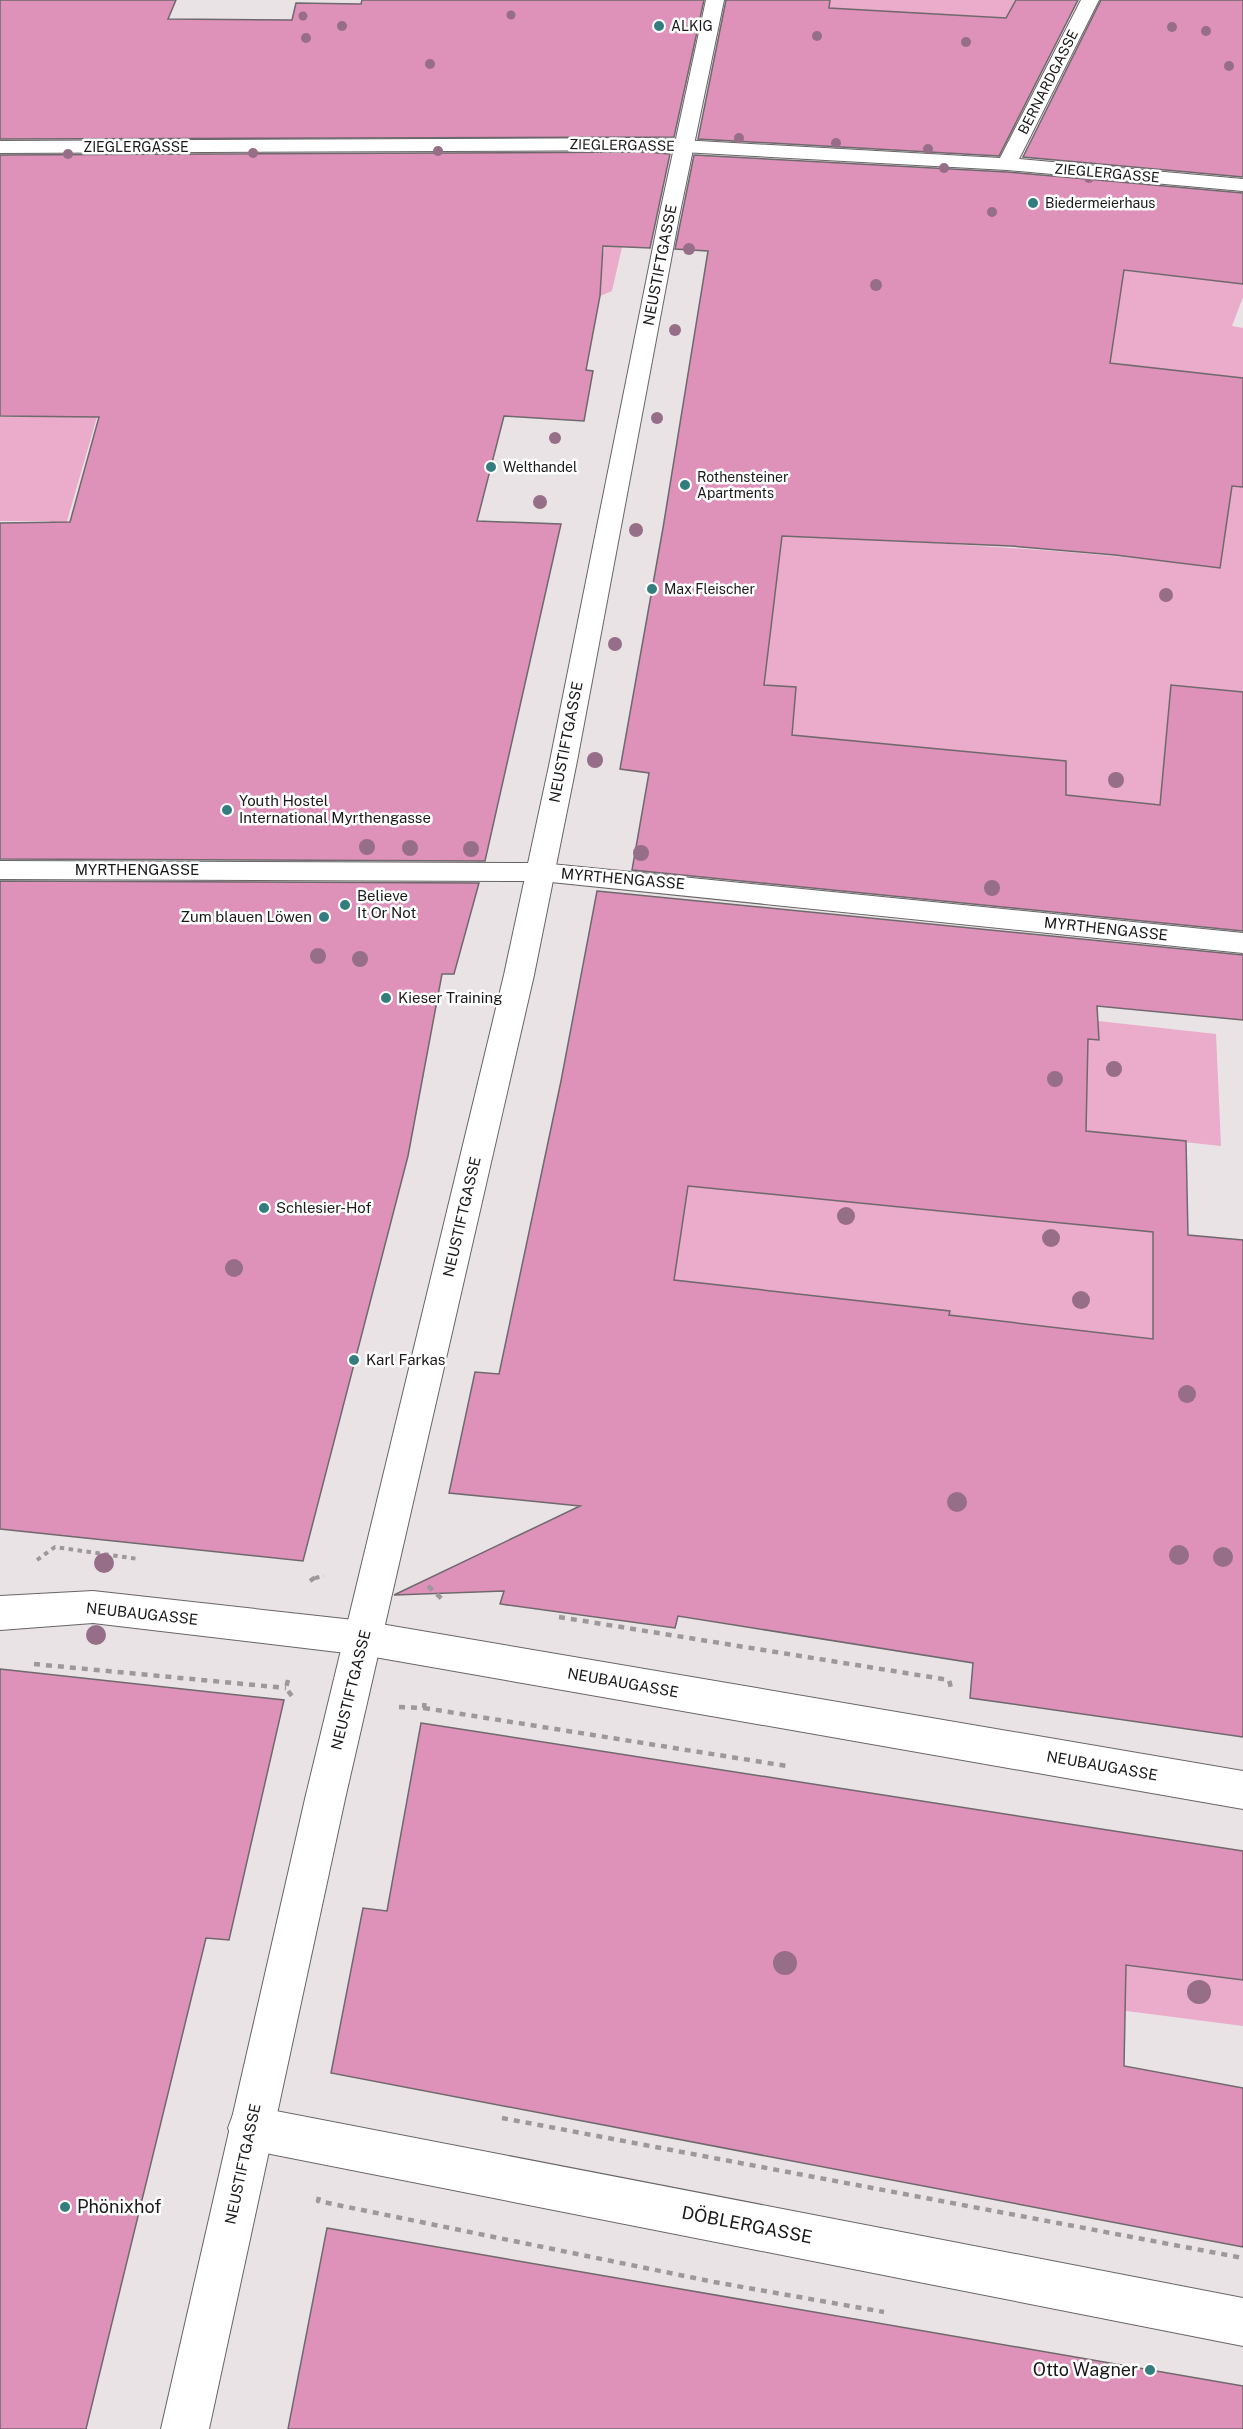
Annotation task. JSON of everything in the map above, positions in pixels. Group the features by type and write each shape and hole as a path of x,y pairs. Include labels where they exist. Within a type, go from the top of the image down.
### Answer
{"street":[{"name":"NEUSTIFTGASSE","path":"185,2429 250,2128 541,872 683,145 716,0"},
{"name":"BERNARDGASSE","path":"1007,164 1090,0"},
{"name":"ZIEGLERGASSE","path":"0,147 683,145 1007,164 1243,185"},
{"name":"MYRTHENGASSE","path":"0,870 541,872 1243,943"},
{"name":"NEUBAUGASSE","path":"0,1613 93,1606 363,1638 1243,1790"},
{"name":"DÖBLERGASSE","path":"250,2128 1243,2322"}],"path":[{"path":"24,1663 286,1688"},
{"path":"399,1718 402,1707"},
{"path":"500,2117 1243,2258"}],"shaded area":[{"path":"830,0 1016,0 1006,18 828,12"},
{"path":"605,246 622,247 612,291 600,296 601,281 597,281"},
{"path":"1110,269 1243,284 1243,297 1232,326 1243,328 1243,378 1128,392 1125,364 1110,362 1117,315"},
{"path":"0,417 97,417 67,521 70,522 31,580 50,521 0,521"},
{"path":"1232,486 1243,487 1243,692 1171,685 1161,794 1170,807 1066,795 1066,761 792,735 796,687 726,682 757,534 1104,555 1220,568"},
{"path":"1098,1021 1216,1034 1221,1146 1082,1131 1088,1039 1099,1040"},
{"path":"676,1184 1163,1233 1161,1269 1153,1298 1153,1339 949,1316 950,1312 661,1279 680,1239 685,1206"},
{"path":"1126,1965 1243,1980 1243,2026 1088,2006"}],"building":[{"path":"0,0 176,0 168,19 292,20 296,3 361,4 362,0 704,0 674,137 0,139"},
{"path":"726,0 830,0 829,8 1006,18 1016,0 1078,0 999,156 698,139"},
{"path":"1101,0 1243,0 1243,177 1023,157"},
{"path":"646,152 670,154 650,248 603,246 600,296 586,370 593,371 584,421 504,416 477,521 561,524 485,861 0,859 0,523 70,522 99,417 0,416 0,155"},
{"path":"694,155 1007,172 1243,193 1243,284 1124,270 1110,363 1243,378 1243,487 1232,486 1220,568 1115,555 1011,546 782,536 764,685 796,687 792,735 1066,761 1066,795 1160,805 1171,685 1243,692 1243,931 632,870 649,773 620,769 663,528 708,251 675,249"},
{"path":"0,881 479,883 454,974 442,974 408,1156 303,1561 0,1529"},
{"path":"597,891 1243,955 1243,1020 1097,1006 1099,1040 1088,1039 1086,1131 1186,1141 1188,1235 1243,1240 1243,1737 970,1698 973,1663 678,1616 675,1628 500,1604 504,1591 394,1595 580,1506 449,1493 475,1372 499,1374 561,1081","holes":["688,1186 1153,1232 1153,1339 949,1315 950,1311 674,1280"]},
{"path":"0,1669 284,1700 229,1940 206,1938 86,2429 0,2429"},
{"path":"421,1723 1243,1851 1243,1980 1126,1965 1124,2066 1243,2088 1243,2247 331,2073 363,1908 387,1911"},
{"path":"327,2228 1243,2386 1243,2429 288,2429"}],"place":[{"name":"ALKIG","path":"659,26"},
{"name":"Biedermeierhaus","path":"1033,203"},
{"name":"Welthandel","path":"491,467"},
{"name":"Rothensteiner Apartments","path":"685,485"},
{"name":"Max Fleischer","path":"652,589"},
{"name":"Youth Hostel International Myrthengasse","path":"227,810"},
{"name":"Believe It Or Not","path":"345,905"},
{"name":"Zum blauen Löwen","path":"324,917"},
{"name":"Kieser Training","path":"386,998"},
{"name":"Schlesier-Hof","path":"264,1208"},
{"name":"Karl Farkas","path":"354,1360"},
{"name":"Phönixhof","path":"65,2207"},
{"name":"Otto Wagner","path":"1150,2370"}]}
